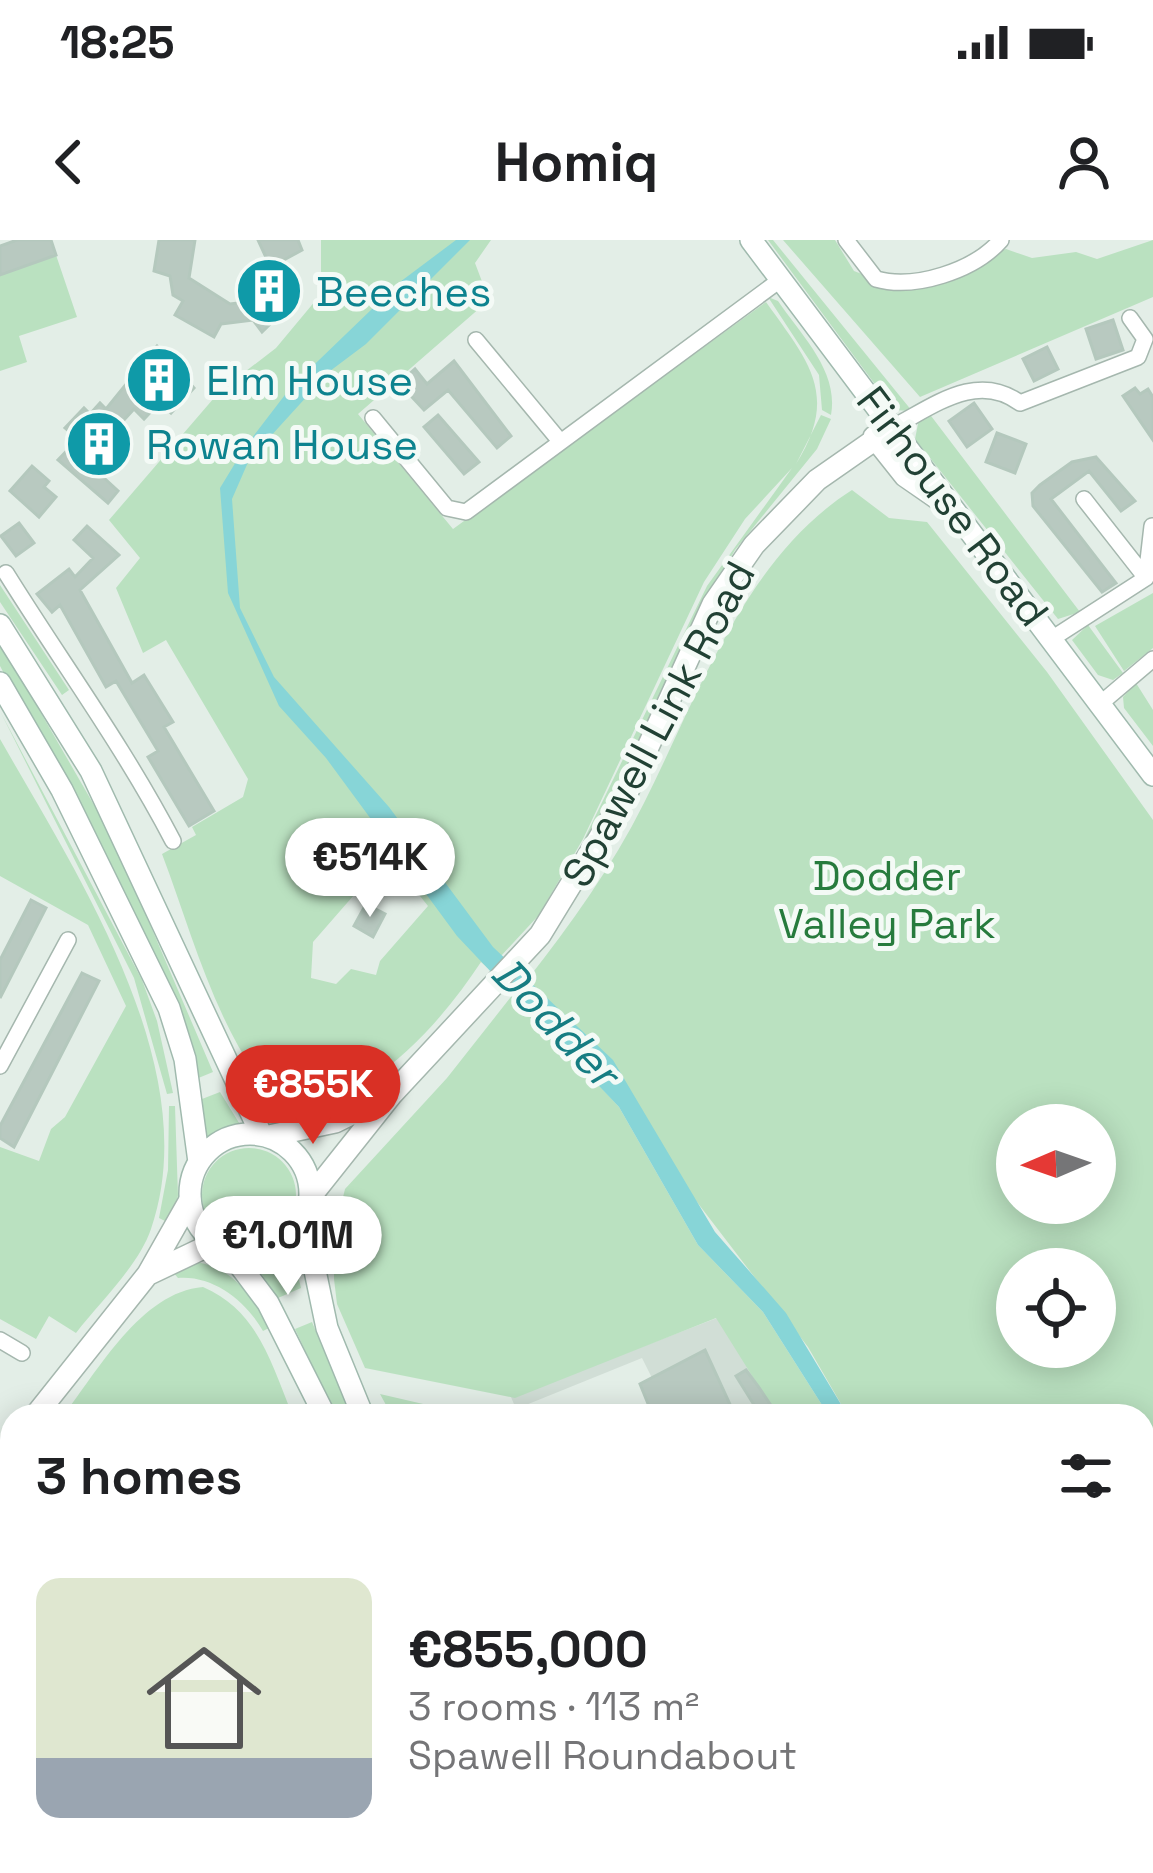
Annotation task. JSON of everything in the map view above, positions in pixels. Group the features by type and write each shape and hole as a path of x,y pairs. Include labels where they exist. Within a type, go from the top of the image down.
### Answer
{"main road":[{"name":"Firhouse Road","path":"751,240 883,432 957,512 1153,775"},
{"name":"Spawell Link Road","path":"392,1094 480,1006 540,935 628,791 713,604 754,545 796,499 883,432"},
{"path":"0,625 54,708 136,863 265,1135 296,1154 311,1196"},
{"path":"0,683 62,790 169,1008 185,1059 199,1162 190,1200 148,1274 45,1404"},
{"path":"199,1162 226,1139 335,1122 392,1094"},
{"path":"358,1404 327,1328 305,1223 311,1196 392,1094"},
{"path":"190,1200 200,1227 268,1303 319,1404"},
{"path":"148,1274 222,1247 263,1253 279,1247 305,1223"}],"street":[{"path":"847,240 876,279 914,286 980,256 1000,240"},
{"path":"374,418 455,513 466,512 780,280"},
{"path":"883,432 976,388 1000,388 1020,403 1138,357 1145,339 1130,318"},
{"path":"476,340 560,440"},
{"path":"1084,499 1146,578"},
{"path":"1146,578 1152,526"},
{"path":"6,573 82,694 129,756 173,841"},
{"path":"1053,638 1146,578"},
{"path":"1100,704 1153,659"},
{"path":"54,708 82,694"},
{"path":"0,1066 68,940"},
{"path":"0,1340 22,1352"}],"shaded area":[{"path":"717,1318 771,1404 648,1404 640,1384 652,1378 642,1358 528,1404 514,1404 511,1397"}],"green space":[{"path":"321,240 491,240 475,263 489,300 358,414 453,529 766,302 795,342 813,379 817,398 810,437 821,415 831,419 817,449 735,550 700,610 621,785 559,891 707,586 792,468 745,519 704,582 583,839 539,915 489,969 481,962 444,1012 398,1059 345,1094 285,1109 262,1083 226,1022 162,854 196,835 192,827 243,797 248,779 166,640 143,653 116,588 140,558 109,520 220,391 276,348 321,294","holes":["388,856 428,906 380,961 376,975 351,969 336,984 311,978 313,942"]},
{"path":"768,240 773,240 912,411 894,410"},
{"path":"783,240 835,240 854,271 896,287 1006,249 1032,258 1076,252 1097,259 1153,240 1153,297 920,397"},
{"path":"56,255 77,317 19,336 27,362 0,371 0,275"},
{"path":"768,297 778,301 824,369 831,415 822,410 819,375"},
{"path":"922,404 1080,612 1058,619 915,439"},
{"name":"Dodder Valley Park","path":"852,490 889,518 927,522 1047,672 1153,820 1153,1404 841,1404 808,1347 527,980 618,850 705,675 753,591 815,519"},
{"path":"0,585 69,690 62,695 0,602"},
{"path":"1153,593 1153,648 1124,671 1095,626"},
{"path":"1088,625 1123,673 1113,680 1098,675 1072,640"},
{"path":"0,642 113,838 213,1072 196,1079 163,971 0,666"},
{"path":"1136,683 1153,710 1153,746 1124,708 1123,697"},
{"path":"0,711 142,980 157,1021 173,1093 167,1094 134,978"},
{"path":"0,739 97,912 125,975 148,1040 162,1104 164,1168 145,1243 76,1333 49,1316 36,1339 0,1319 0,1147 39,1161 51,1129 65,1117 126,1006 88,925 0,876"},
{"path":"514,993 619,1107 698,1245 763,1312 821,1404 770,1404 716,1318 515,1398 365,1368 337,1304 334,1279 334,1234 345,1189 447,1078"},
{"path":"220,1092 241,1126 207,1140 202,1099"},
{"path":"169,1106 175,1106 178,1196 169,1223 159,1218 168,1170"},
{"path":"249,1148 282,1162 296,1195 282,1228 249,1242 216,1228 202,1195 216,1162"},
{"path":"293,1254 301,1288 278,1298 256,1266"},
{"path":"191,1262 217,1268 238,1283 269,1328 263,1331 227,1292 204,1281 178,1278 172,1271"},
{"path":"203,1287 238,1310 261,1341 288,1404 72,1404 123,1336 160,1303"},
{"path":"312,1322 346,1404 330,1404 295,1329"},
{"path":"380,1394 423,1404 385,1404"}],"water":[{"name":"Dodder","path":"456,240 470,240 366,344 330,371 249,460 232,499 240,608 274,677 389,807 493,947 613,1060 715,1232 786,1313 841,1404 821,1404 763,1312 698,1245 619,1107 457,936 326,758 279,706 228,593 220,488 291,387 400,282"}],"building":[{"path":"17,240 51,240 56,255 0,275 0,246"},
{"name":"Beeches","path":"159,240 195,240 189,278 230,304 238,303 267,274 269,264 258,240 298,240 302,250 282,261 279,282 296,299 262,332 253,320 221,324 214,337 175,315 183,301 173,295 170,276 154,271"},
{"path":"1113,320 1123,350 1096,359 1086,329"},
{"path":"157,346 194,388 171,413 160,402 144,419 134,409 112,433 129,449 103,477 118,491 108,503 58,460 78,439 65,428 84,408 90,414 100,403 106,409"},
{"path":"1047,347 1058,369 1034,381 1023,359"},
{"path":"454,361 511,436 497,448 448,390 424,410 399,383 415,369 427,384"},
{"path":"1135,388 1140,394 1148,389 1153,397 1153,440 1123,396"},
{"path":"974,403 992,429 967,447 949,421"},
{"path":"438,415 479,462 464,474 424,427"},
{"path":"997,433 1026,444 1015,473 986,462"},
{"path":"1096,457 1135,501 1121,511 1089,471 1051,499 1116,583 1102,592 1033,506 1032,493 1072,462"},
{"path":"32,466 49,481 44,487 56,497 39,517 10,491"},
{"path":"19,523 34,543 16,556 1,536"},
{"path":"87,526 119,555 80,590 132,683 144,675 173,722 164,727 214,811 189,826 148,757 158,751 116,681 106,687 60,605 52,612 37,594 69,569 75,577 93,558 74,540"},
{"path":"31,900 46,908 0,998 0,960"},
{"path":"366,904 385,914 373,937 354,926"},
{"path":"82,973 99,981 14,1147 0,1138 0,1126"},
{"path":"705,1350 730,1404 648,1404 640,1384"},
{"path":"746,1370 770,1404 754,1404 736,1376"}],"place":[{"name":"Beeches","path":"269,291"},
{"name":"Elm House","path":"159,380"},
{"name":"Rowan House","path":"99,444"}]}
